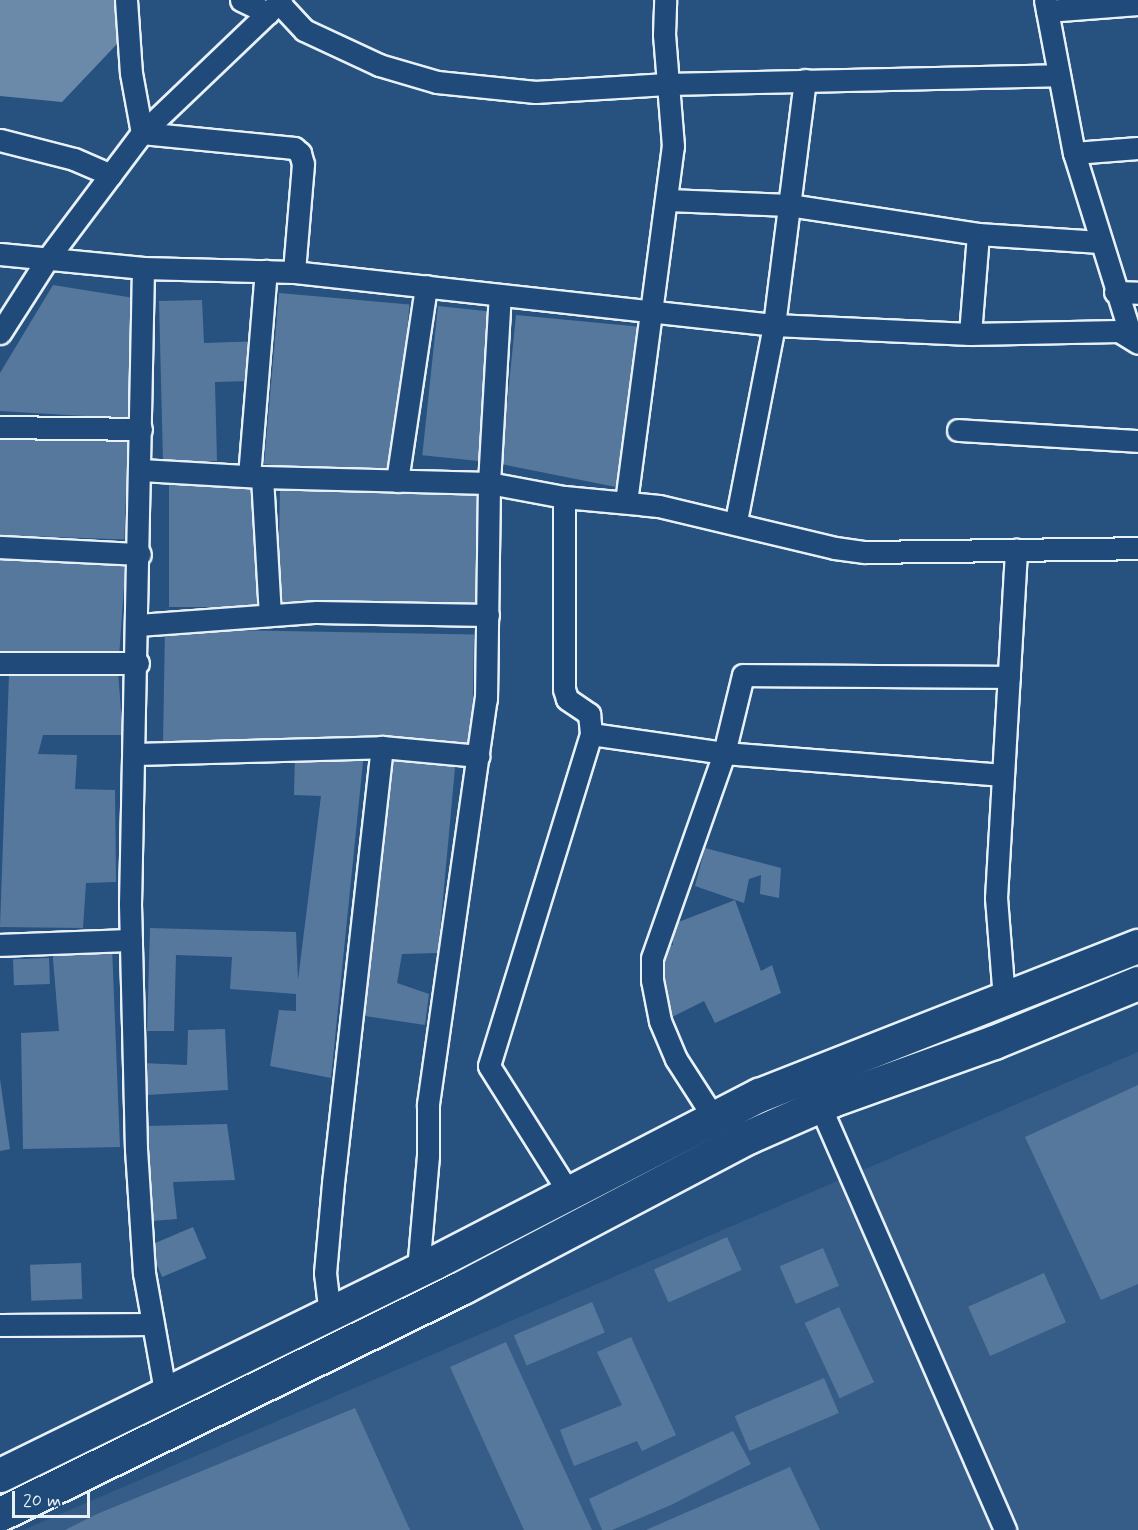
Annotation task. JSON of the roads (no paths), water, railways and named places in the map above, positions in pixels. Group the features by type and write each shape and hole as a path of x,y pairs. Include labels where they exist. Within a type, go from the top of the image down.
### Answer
{"main road":[{"path":"0,1475 166,1397 330,1315 759,1095 1138,946"},
{"path":"0,1514 463,1287 773,1126 820,1106 994,1042 1138,982"},
{"path":"759,1095 773,1126"}],"street":[{"path":"126,0 131,73 142,133"},
{"path":"241,0 276,5 304,30 326,44 438,82 535,92 667,84 1058,75"},
{"path":"626,502 668,200 673,146 667,84 665,0"},
{"path":"1135,339 1115,292 1074,153 1046,5 1138,4"},
{"path":"0,333 48,258 142,133 276,5"},
{"path":"735,521 774,325 805,80"},
{"path":"142,133 294,148 300,153 303,164 294,272"},
{"path":"0,140 74,159 111,175"},
{"path":"1074,153 1138,148"},
{"path":"668,200 789,205 978,234 1100,242"},
{"path":"970,334 978,234"},
{"path":"0,255 143,268 294,272 774,325 970,334 1119,331 1135,339"},
{"path":"143,268 140,554 131,940 136,1149 144,1273 166,1397"},
{"path":"266,272 256,477 270,615"},
{"path":"397,480 426,286"},
{"path":"1115,292 1138,293"},
{"path":"418,1270 428,1156 428,1104 486,699 489,483 500,295"},
{"path":"0,427 141,429"},
{"path":"958,430 1138,441"},
{"path":"141,470 256,477 489,483 564,497 626,502 735,521 835,548 865,552 1138,548"},
{"path":"564,497 564,689 567,699 589,714 591,734 489,1066 569,1193"},
{"path":"0,547 140,554"},
{"path":"1004,999 996,898 1016,550"},
{"path":"138,624 270,615 394,611 488,615"},
{"path":"0,663 138,663"},
{"path":"714,1118 676,1059 660,1021 652,980 655,949 723,753 740,680 751,673 1009,677"},
{"path":"591,734 723,753 1003,775"},
{"path":"136,754 382,747 478,756"},
{"path":"330,1315 325,1273 333,1183 382,747"},
{"path":"0,945 131,940"},
{"path":"820,1106 1005,1530"},
{"path":"0,1325 153,1324"}]}
